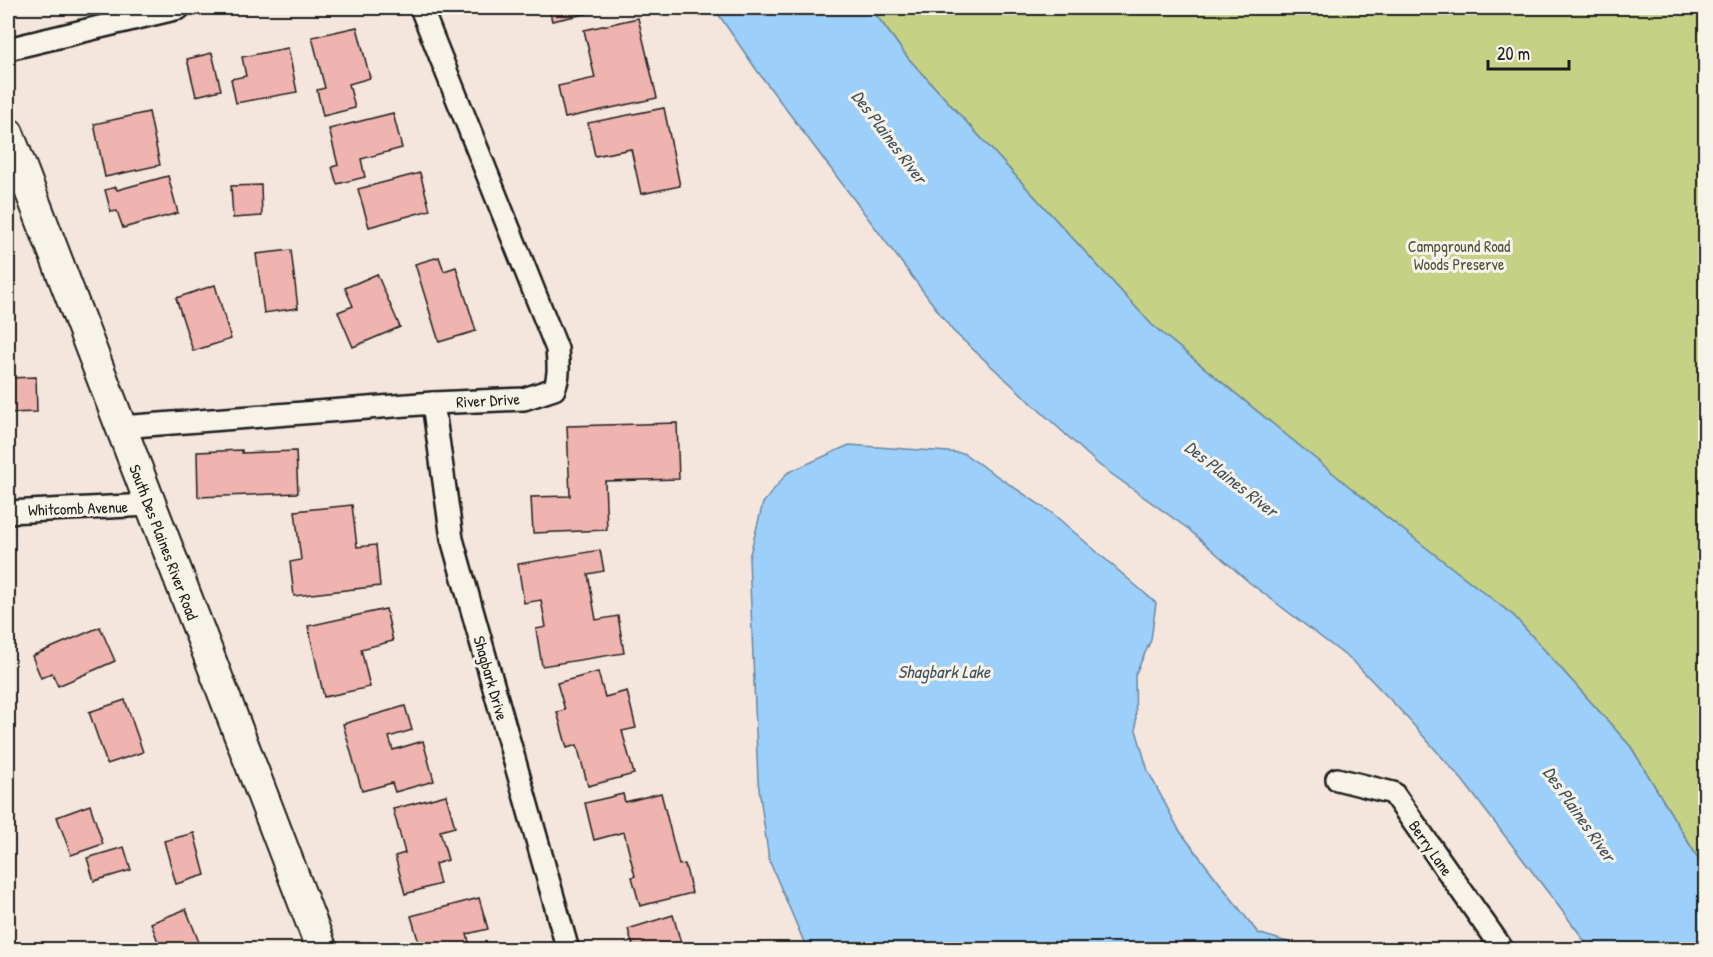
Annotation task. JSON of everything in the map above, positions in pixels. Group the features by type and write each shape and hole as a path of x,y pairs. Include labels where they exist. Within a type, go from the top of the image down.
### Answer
{"main road":[{"name":"South Des Plaines River Road","path":"8,133 149,505 322,950"}],"street":[{"path":"8,49 179,8"},
{"name":"River Drive","path":"121,427 434,403 524,399 554,389 558,366 556,349 421,8"},
{"name":"Shagbark Drive","path":"434,403 452,539 568,950"},
{"name":"Whitcomb Avenue","path":"8,512 149,505"},
{"name":"Berry Lane","path":"1337,779 1393,793 1503,950"}],"green space":[{"name":"Campground Road Woods Preserve","path":"871,8 1705,8 1705,870 1631,747 1514,616 1384,515 1152,325 908,58"}],"water":[{"name":"Des Plaines River","path":"714,8 871,8 908,58 1152,325 1384,515 1514,616 1631,747 1705,870 1705,949 1589,949 1463,781 1355,663 1250,583 1187,528 1099,465 953,331 758,72"},
{"name":"Shagbark Lake","path":"849,445 963,453 1052,513 1156,603 1151,640 1135,675 1136,730 1148,771 1179,830 1258,933 1297,945 1300,949 807,949 769,860 758,781 749,558 763,503 787,473"}],"building":[{"path":"549,8 602,8 603,10 552,21"},
{"path":"638,18 657,98 565,118 558,86 595,78 584,30"},
{"path":"357,27 370,78 349,84 355,108 323,116 317,90 325,88 312,37"},
{"path":"288,48 297,92 236,103 231,79 246,76 242,57"},
{"path":"212,53 221,90 196,96 187,59"},
{"path":"664,108 680,186 641,194 631,149 595,156 588,123"},
{"path":"149,112 160,165 105,177 94,124"},
{"path":"393,113 402,148 361,159 365,177 337,184 332,167 338,165 329,129"},
{"path":"420,173 430,210 369,227 358,189"},
{"path":"168,176 178,213 123,228 117,211 111,212 105,190 116,187 117,190"},
{"path":"261,185 262,216 233,218 231,186"},
{"path":"291,250 298,308 264,313 256,254"},
{"path":"439,257 444,271 456,267 476,331 439,342 415,264"},
{"path":"377,274 400,327 353,347 338,312 353,306 345,288"},
{"path":"215,285 231,339 193,351 176,298"},
{"path":"36,377 37,412 9,413 10,444 8,444 8,378"},
{"path":"677,423 679,479 605,481 607,530 533,533 531,497 570,496 567,426"},
{"path":"242,450 242,453 296,451 298,493 198,497 197,452"},
{"path":"352,505 357,547 376,545 380,586 294,596 290,562 301,560 295,511"},
{"path":"600,550 604,571 588,574 596,620 618,616 624,653 542,666 536,629 546,627 541,600 524,603 518,564"},
{"path":"386,609 393,641 361,649 370,687 324,697 308,626"},
{"path":"100,627 115,661 58,686 52,673 41,678 32,656"},
{"path":"598,672 605,697 627,691 636,728 622,731 634,774 588,786 577,745 567,748 557,712 565,710 557,683"},
{"path":"125,700 143,752 107,764 89,712"},
{"path":"405,706 412,730 389,737 393,750 423,741 434,781 395,792 392,783 362,791 343,724"},
{"path":"661,793 679,865 685,864 692,893 640,906 624,832 594,840 585,803 623,794 625,802"},
{"path":"446,795 455,827 440,831 448,860 435,864 440,884 405,894 395,856 405,853 393,809"},
{"path":"90,805 103,844 71,855 57,817"},
{"path":"194,833 205,875 176,884 164,841"},
{"path":"124,847 131,870 94,881 87,858"},
{"path":"479,898 488,929 467,934 471,950 421,950 411,916"},
{"path":"186,909 202,950 161,950 151,923"},
{"path":"673,915 683,950 634,950 628,929"}]}
